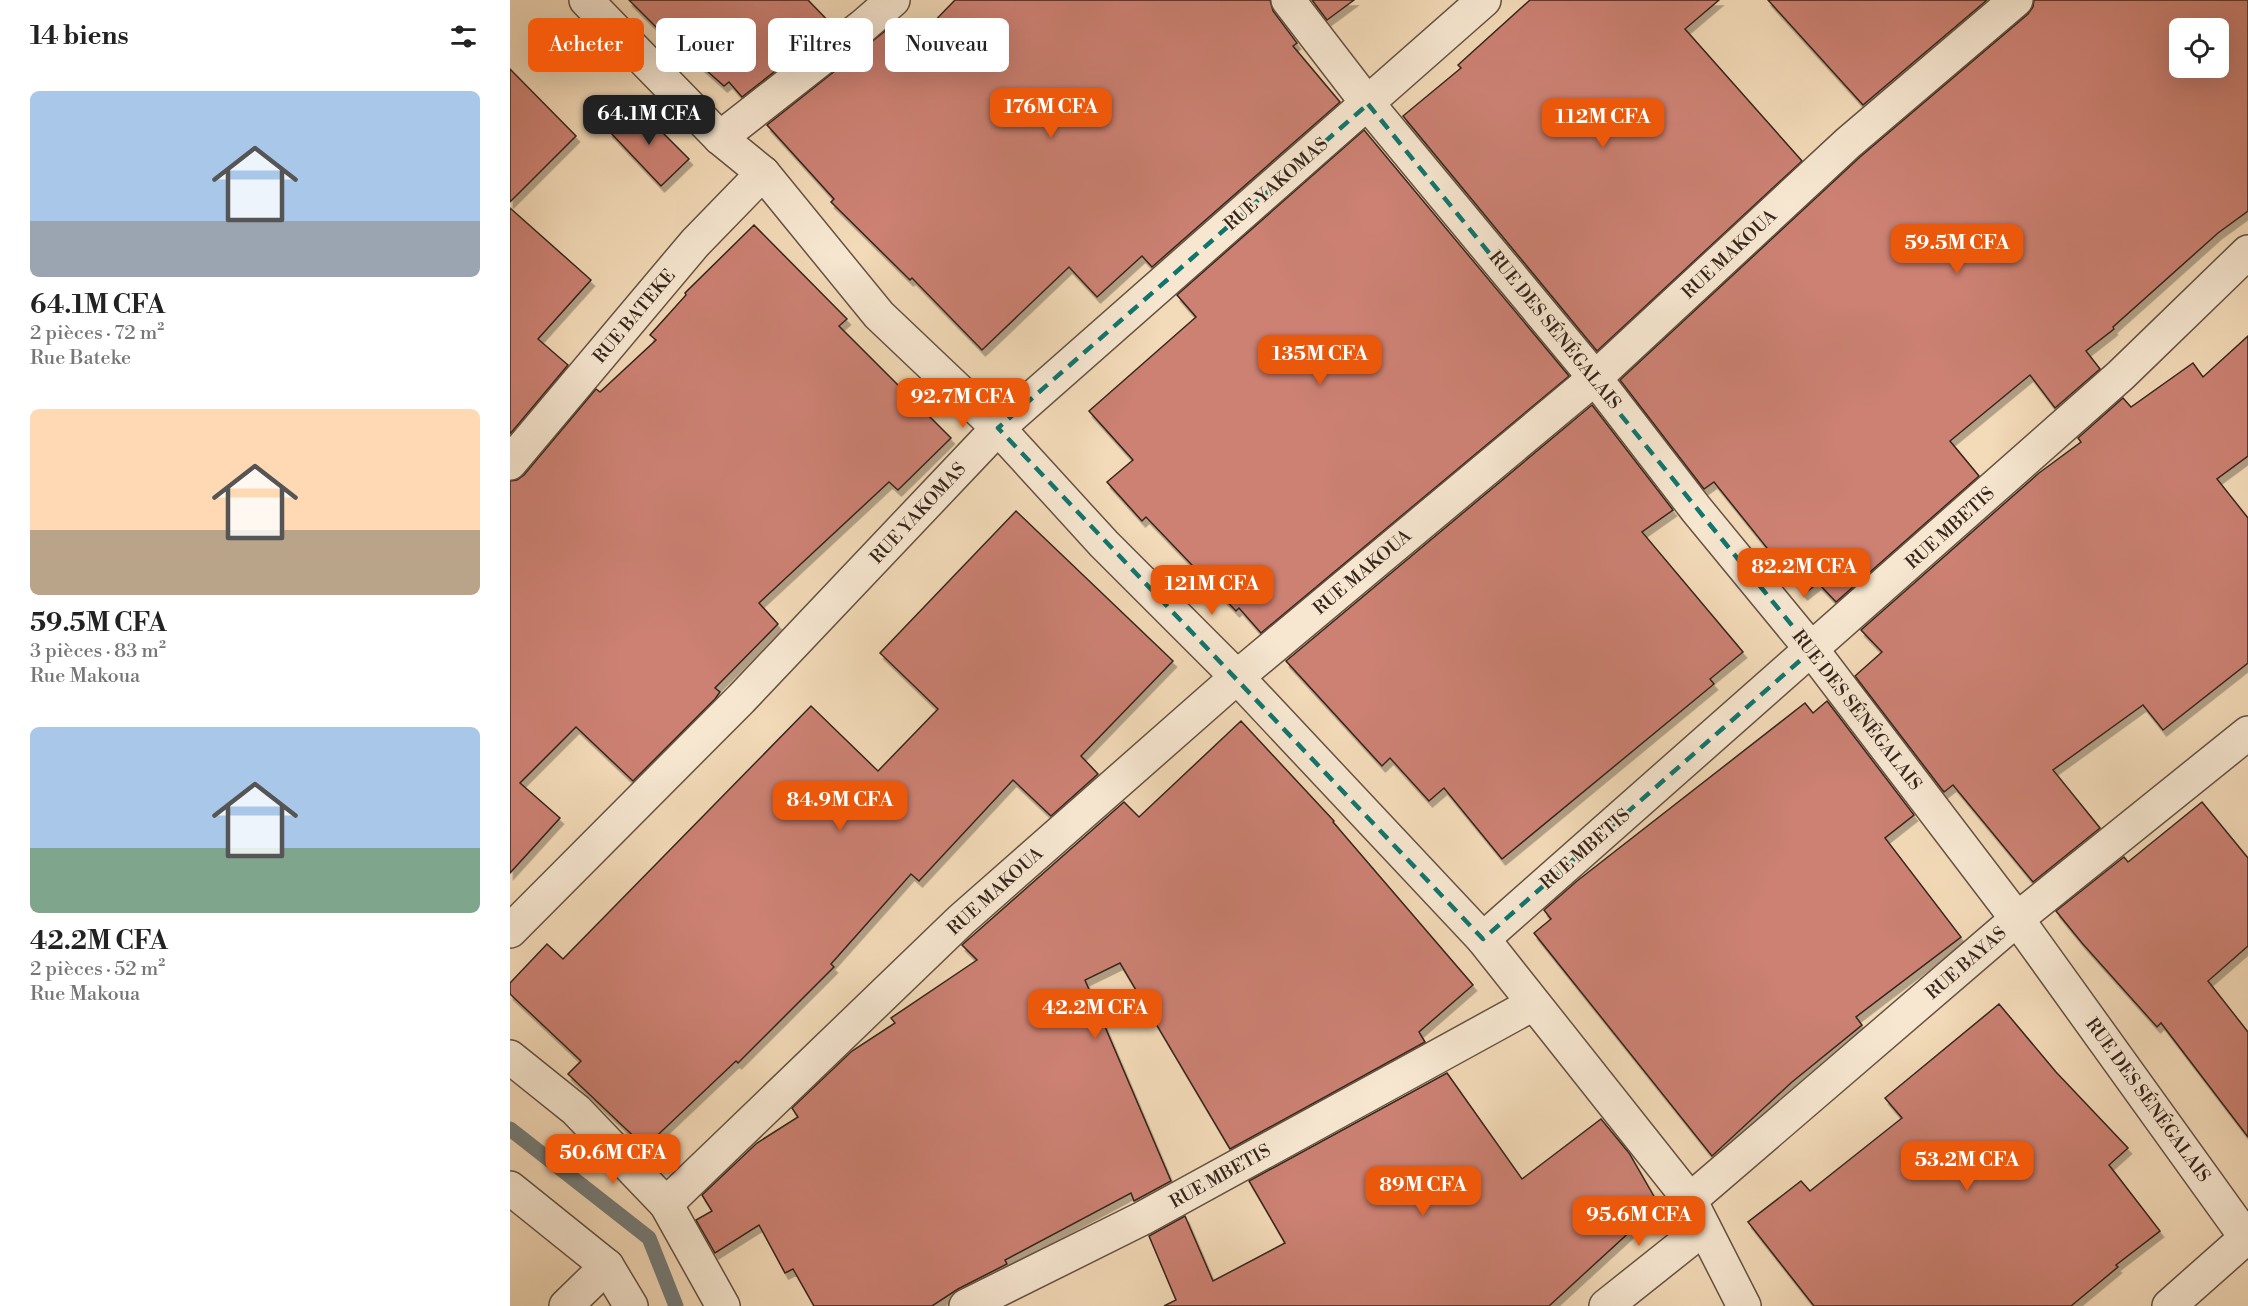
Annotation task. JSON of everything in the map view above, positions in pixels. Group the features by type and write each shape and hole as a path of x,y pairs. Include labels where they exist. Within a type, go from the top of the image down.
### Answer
{"street":[{"path":"586,0 720,138 763,173 879,315 998,428 1104,544 1237,676 1483,939 1697,1214 1744,1306"},
{"path":"720,138 863,27 893,0"},
{"name":"RUE DES SÉNÉGALAIS","path":"1288,0 1368,104 1596,378 1696,509 1812,650 2017,919 2248,1237"},
{"name":"RUE YAKOMAS","path":"510,931 741,699 998,428 1485,0"},
{"name":"RUE MAKOUA","path":"666,1204 961,920 1237,676 1596,378 1848,143 2016,0"},
{"name":"RUE BATEKE","path":"510,463 695,243 763,173"},
{"name":"RUE MBETIS","path":"1483,939 2121,375 2248,252"},
{"name":"RUE BAYAS","path":"1606,1306 1697,1214 2017,919 2248,733"},
{"name":"RUE MBETIS","path":"966,1306 1143,1218 1533,1004"},
{"path":"510,1057 576,1110 666,1204 723,1306"},
{"path":"510,1188 607,1266 631,1306"},
{"path":"2169,1306 2248,1237"},
{"path":"566,1306 607,1266"}],"highlighted area":[{"path":"1368,104 1812,650 1483,939 998,428"}],"building":[{"path":"629,0 808,0 825,18 768,18 768,72 774,72 742,97 729,82 724,86 708,72 756,72 756,18 656,18 656,27"},
{"path":"955,0 1270,0 1273,11 1297,43 1293,46 1340,102 1152,267 1142,256 1097,297 1069,267 982,350 912,278 910,280 831,202 834,199 767,125 834,72 873,72 873,41 885,31 885,72 1009,72 1009,18 938,18"},
{"path":"1312,0 1354,0 1327,20"},
{"path":"1530,0 1719,0 1685,29 1802,161 1597,351 1403,116 1461,68 1458,65"},
{"path":"1768,0 1987,0 1863,105"},
{"path":"2034,0 2248,0 2248,211 2218,233 2113,327 2114,329 2086,351 2100,369 2055,408 2030,375 1950,441 1979,476 1836,602 1818,583 1804,594 1714,482 1704,489 1620,380 1860,157 2028,14 2033,7"},
{"path":"510,69 576,136 510,202"},
{"path":"636,106 689,159 661,186 609,131"},
{"path":"1364,130 1569,376 1261,633 1239,608 1236,611 1146,517 1142,521 1107,482 1133,460 1089,411 1196,317 1177,295"},
{"path":"510,208 591,280 538,339 568,365 510,434"},
{"path":"754,225 847,319 839,326 951,438 898,490 889,482 759,603 778,624 715,688 720,692 715,699 633,781 576,727 520,783 560,818 510,873 510,481 517,480 524,475 596,389 600,392 656,340 650,335 686,295 685,293"},
{"path":"2248,336 2248,456 2217,479 2248,518 2248,663 2163,730 2143,705 2053,770 2100,828 2033,882 1953,785 1944,792 1855,676 1882,652 1861,630 2039,473 2081,442 2078,438 2123,398 2131,407 2193,363 2203,377"},
{"path":"1592,405 1673,510 1642,532 1743,652 1710,679 1714,684 1502,859 1444,788 1429,801 1390,758 1382,766 1286,661"},
{"path":"1016,511 1173,661 1081,756 1098,774 1051,816 1013,780 919,881 911,874 831,964 834,967 738,1063 736,1061 645,1147 568,1074 581,1061 510,994 510,983 547,944 563,959 811,706 878,771 938,709 880,653"},
{"path":"1827,701 1914,815 1885,838 1961,937 1856,1017 1862,1025 1792,1082 1712,1156 1534,933 1551,919 1544,910 1577,881 1805,703 1813,713"},
{"path":"1241,721 1334,821 1473,985 1419,1032 1425,1042 1230,1149 1120,963 1085,980 1171,1181 1134,1201 1131,1193 1005,1260 1007,1264 958,1289 932,1306 814,1306 793,1269 785,1273 759,1225 715,1253 696,1220 712,1211 702,1195 757,1143 798,1117 792,1108 852,1051 895,1023 891,1018 977,960 962,945 1124,802 1139,817"},
{"path":"2202,802 2248,858 2248,946 2208,981 2248,1032 2248,1137 2161,1023 2157,1027 2056,911 2124,857 2128,862"},
{"path":"1999,1004 2056,1072 2128,1148 2109,1165 2160,1231 2116,1265 2118,1267 2071,1306 1814,1306 1748,1222 1801,1181 1810,1191 1902,1118 1885,1098"},
{"path":"1447,1073 1522,1179 1601,1119 1629,1153 1659,1205 1549,1306 1164,1306 1176,1300 1149,1236 1185,1216 1213,1281 1285,1243 1249,1181"}],"waterway":[{"path":"510,1129 649,1238 676,1306"}]}
